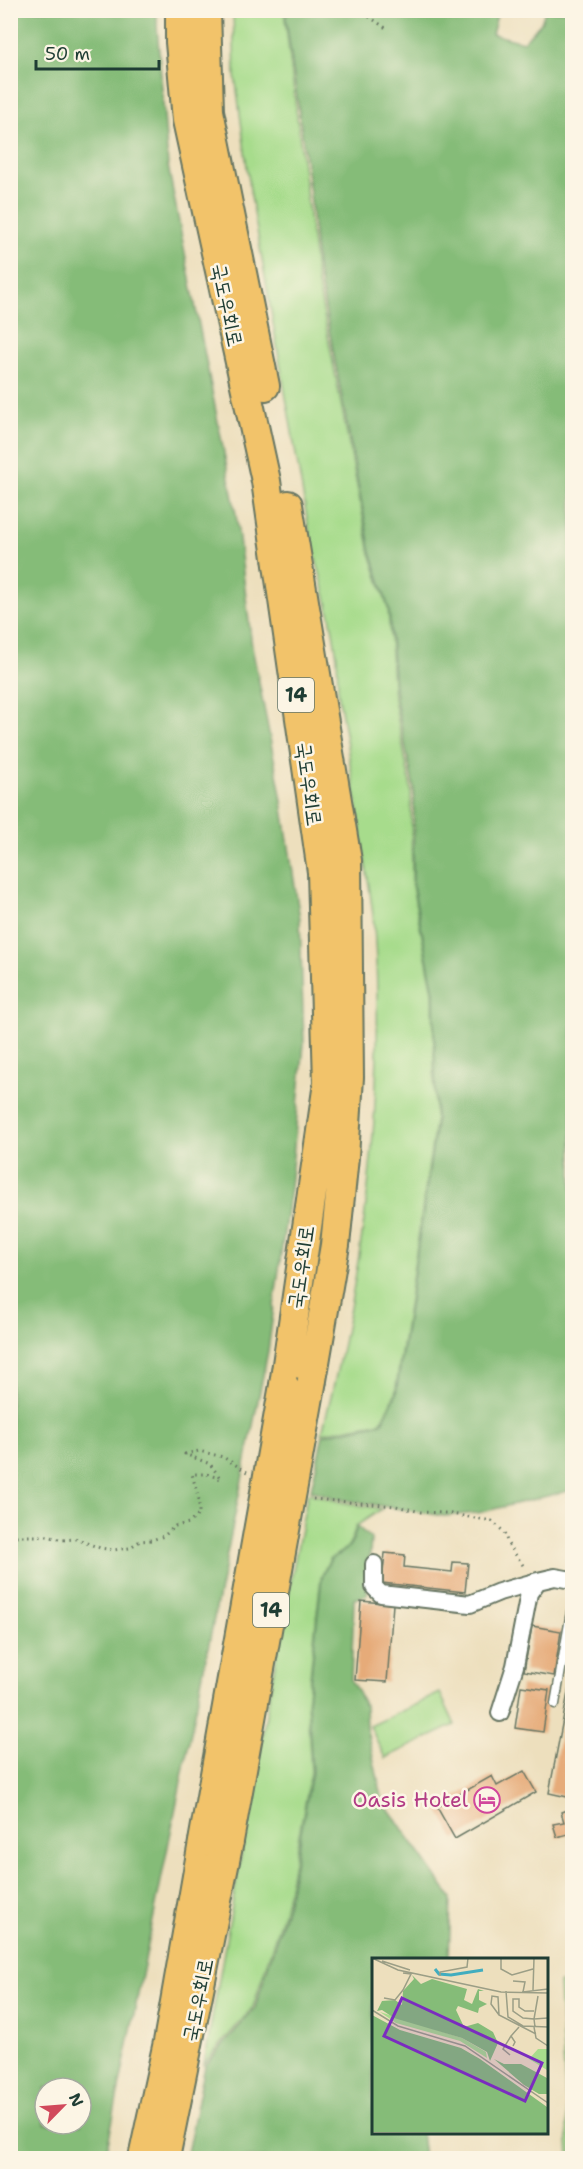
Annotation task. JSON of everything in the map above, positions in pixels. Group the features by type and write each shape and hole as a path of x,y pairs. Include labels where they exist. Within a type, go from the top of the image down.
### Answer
{"highway":[{"name":"국도우회로","path":"165,2158 216,1841 328,1083 322,872 266,481 186,120 180,10"},
{"name":"국도우회로","path":"143,2158 216,1841 312,1380 335,1245 349,1077 347,861 288,500 209,111 206,10"}],"street":[{"path":"374,1564 374,1587 381,1594 470,1604 555,1577 573,1580"},
{"path":"500,1713 515,1666 530,1593 538,1581"}],"lane":[{"path":"555,1704 573,1606"}],"path":[{"path":"359,10 386,28"}],"green space":[{"path":"11,10 157,11 168,166 236,514 252,647 280,789 300,919 304,1044 290,1187 268,1351 105,2158 10,2158"},
{"path":"233,11 284,11 317,280 370,553 388,609 394,699 411,789 412,886 433,992 435,1123 395,1394 381,1422 322,1433 350,1308 369,1181 377,1054 374,926 339,698 333,629 312,547 250,190 235,75"},
{"path":"287,11 498,11 492,34 523,42 541,23 545,11 572,11 572,1490 478,1513 444,1516 339,1499 311,1490 323,1435 382,1423 396,1395 436,1124 434,992 413,886 414,789 396,700 389,609 371,552 317,265 310,192 286,18"},
{"path":"308,1493 340,1502 382,1509 356,1526 348,1546 341,1553 330,1558 321,1577 307,1703 311,1772 286,1903 253,2007 204,2064 279,1642"},
{"path":"357,1526 371,1539 367,1595 354,1599 351,1680 365,1706 366,1727 383,1801 451,1898 449,1958 372,1958 372,2133 421,2133 424,2158 186,2158 205,2066 255,2008 288,1902 312,1772 308,1702 322,1577 331,1558 342,1553 354,1538"},
{"path":"440,1693 455,1725 385,1758 370,1726"},
{"path":"572,1982 572,2158 569,2158 559,1983"}],"building":[{"path":"385,1553 405,1555 404,1567 452,1572 453,1562 468,1563 465,1592 382,1583"},
{"path":"361,1601 393,1604 387,1682 355,1680"},
{"path":"532,1626 561,1631 554,1676 524,1671"},
{"path":"572,1677 572,1798 549,1793"},
{"path":"521,1686 549,1690 543,1732 515,1728"},
{"name":"Oasis Hotel","path":"524,1771 536,1792 455,1839 437,1807 492,1776 497,1786"},
{"path":"572,1808 572,1833 557,1837 553,1824 564,1822 561,1812"}],"place":[{"name":"Oasis Hotel","path":"487,1800"}]}
